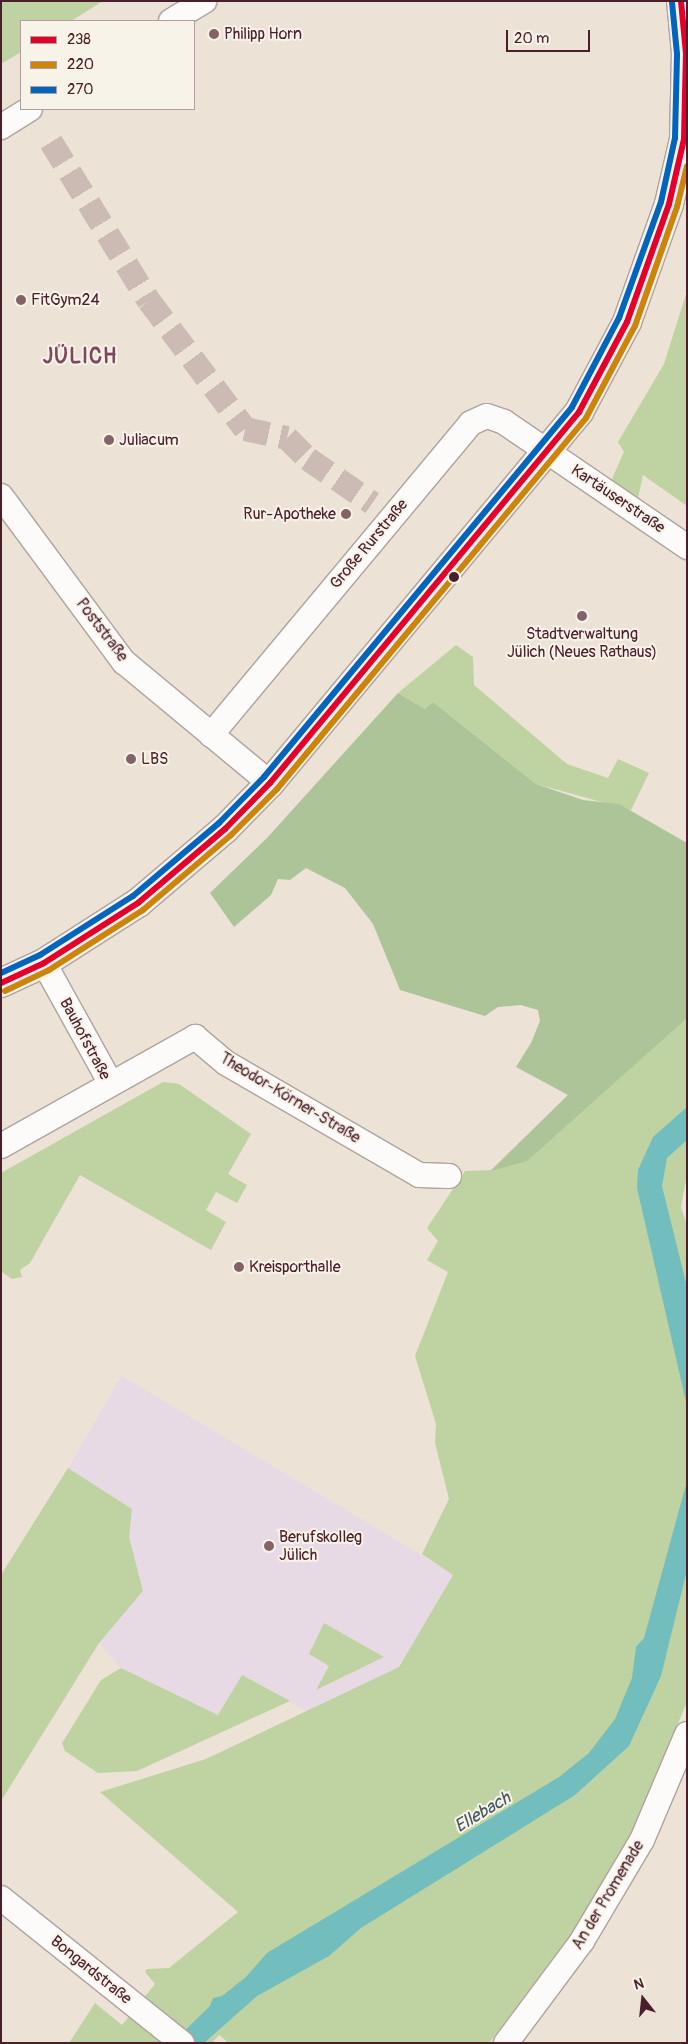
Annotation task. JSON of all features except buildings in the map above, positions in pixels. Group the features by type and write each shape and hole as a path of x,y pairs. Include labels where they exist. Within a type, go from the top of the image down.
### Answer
{"main road":[{"path":"1,983 44,963 138,903 205,849 270,784 548,452 594,390 627,322 670,204 686,139 686,54 681,1"}],"street":[{"path":"173,20 204,1"},
{"path":"1,126 28,110"},
{"name":"Große Rurstraße","path":"211,735 471,423 487,416 515,430 548,452"},
{"name":"Kartäuserstraße","path":"548,452 687,547"},
{"name":"Poststraße","path":"1,496 124,662 270,784"},
{"name":"Bauhofstraße","path":"1,1146 110,1084 44,963"},
{"name":"Theodor-Körner-Straße","path":"110,1084 195,1037 226,1063 420,1175 449,1176"},
{"name":"An der Promenade","path":"506,2043 582,1941 642,1840 687,1734"},
{"name":"Bongardstraße","path":"1,1898 176,2038"}],"shaded area":[{"name":"Berufskolleg Jülich","path":"122,1376 453,1574 399,1667 306,1711 242,1675 218,1715 121,1668 99,1643 143,1591 129,1537 132,1509 68,1468"}],"green space":[{"path":"1,1 103,1 73,20 20,20 20,53 1,64"},
{"path":"687,291 687,506 643,475 638,498 611,481 624,452 618,442 664,364"},
{"path":"456,645 473,657 474,685 567,764 608,778 618,759 649,773 631,810 536,784 433,702 425,709 398,693"},
{"path":"398,693 425,709 433,702 536,784 583,800 619,804 687,843 687,1018 527,1161 491,1171 568,1095 516,1067 531,1043 540,1021 538,1010 521,1005 498,1007 485,1016 400,990 373,924 345,888 306,868 290,880 278,879 271,895 234,927 210,893 267,838"},
{"path":"687,958 687,1174 681,1207 687,1225 687,1702 632,1833 571,1934 489,2043 229,2043 219,2035 212,2043 69,2043 95,2003 122,2025 155,1984 145,1972 147,1969 169,1968 238,1912 100,1792 206,1759 399,1667 453,1575 422,1554 449,1499 435,1443 436,1424 415,1356 448,1272 427,1260 438,1241 427,1228 465,1171 491,1170 568,1095"},
{"path":"163,1082 179,1084 251,1134 228,1174 247,1185 237,1203 216,1192 206,1210 226,1222 211,1250 80,1175 30,1263 20,1270 22,1277 12,1279 1,1271 1,1173"},
{"path":"68,1468 132,1509 129,1537 143,1591 99,1643 1,1801 1,1575"},
{"path":"324,1623 384,1657 316,1690 329,1666 309,1654"},
{"path":"121,1668 218,1715 242,1675 290,1701 137,1771 98,1773 65,1751 62,1743 101,1680"}],"water":[{"path":"687,1107 687,1140 667,1158 662,1186 687,1287 687,1406 637,1188 638,1170 653,1137"},
{"path":"687,1481 687,1570 661,1676 629,1746 575,1795 361,1928 329,1956 257,1996 204,2043 172,2043 210,2006 213,1998 222,1996 246,1977 267,1953 559,1777 589,1753 615,1719 632,1678 636,1647 644,1638"}],"tunnel":[{"path":"51,142 149,301 245,429 287,438 308,459 372,503"}],"transit line":[{"name":"238","path":"1,983 44,963 138,903 225,829 270,783 579,412 627,322 669,204 684,139 686,54 681,1"},
{"name":"270","path":"1,973 40,955 133,896 219,823 264,777 572,407 619,318 661,202 675,138 677,54 672,2"},
{"name":"220","path":"5,991 49,970 143,910 231,835 277,789 586,418 635,326 677,207 687,166"}],"place":[{"name":"Philipp Horn","path":"214,34"},
{"name":"FitGym24","path":"21,300"},
{"name":"Juliacum","path":"109,440"},
{"name":"Rur-Apotheke","path":"346,514"},
{"name":"Stadtverwaltung Jülich (Neues Rathaus)","path":"582,616"},
{"name":"LBS","path":"131,759"},
{"name":"Kreisporthalle","path":"239,1267"},
{"name":"Berufskolleg Jülich","path":"269,1546"}],"district":[{"name":"JÜLICH","path":"80,357"}],"water label":[{"name":"Ellebach","path":"483,1813"}]}
